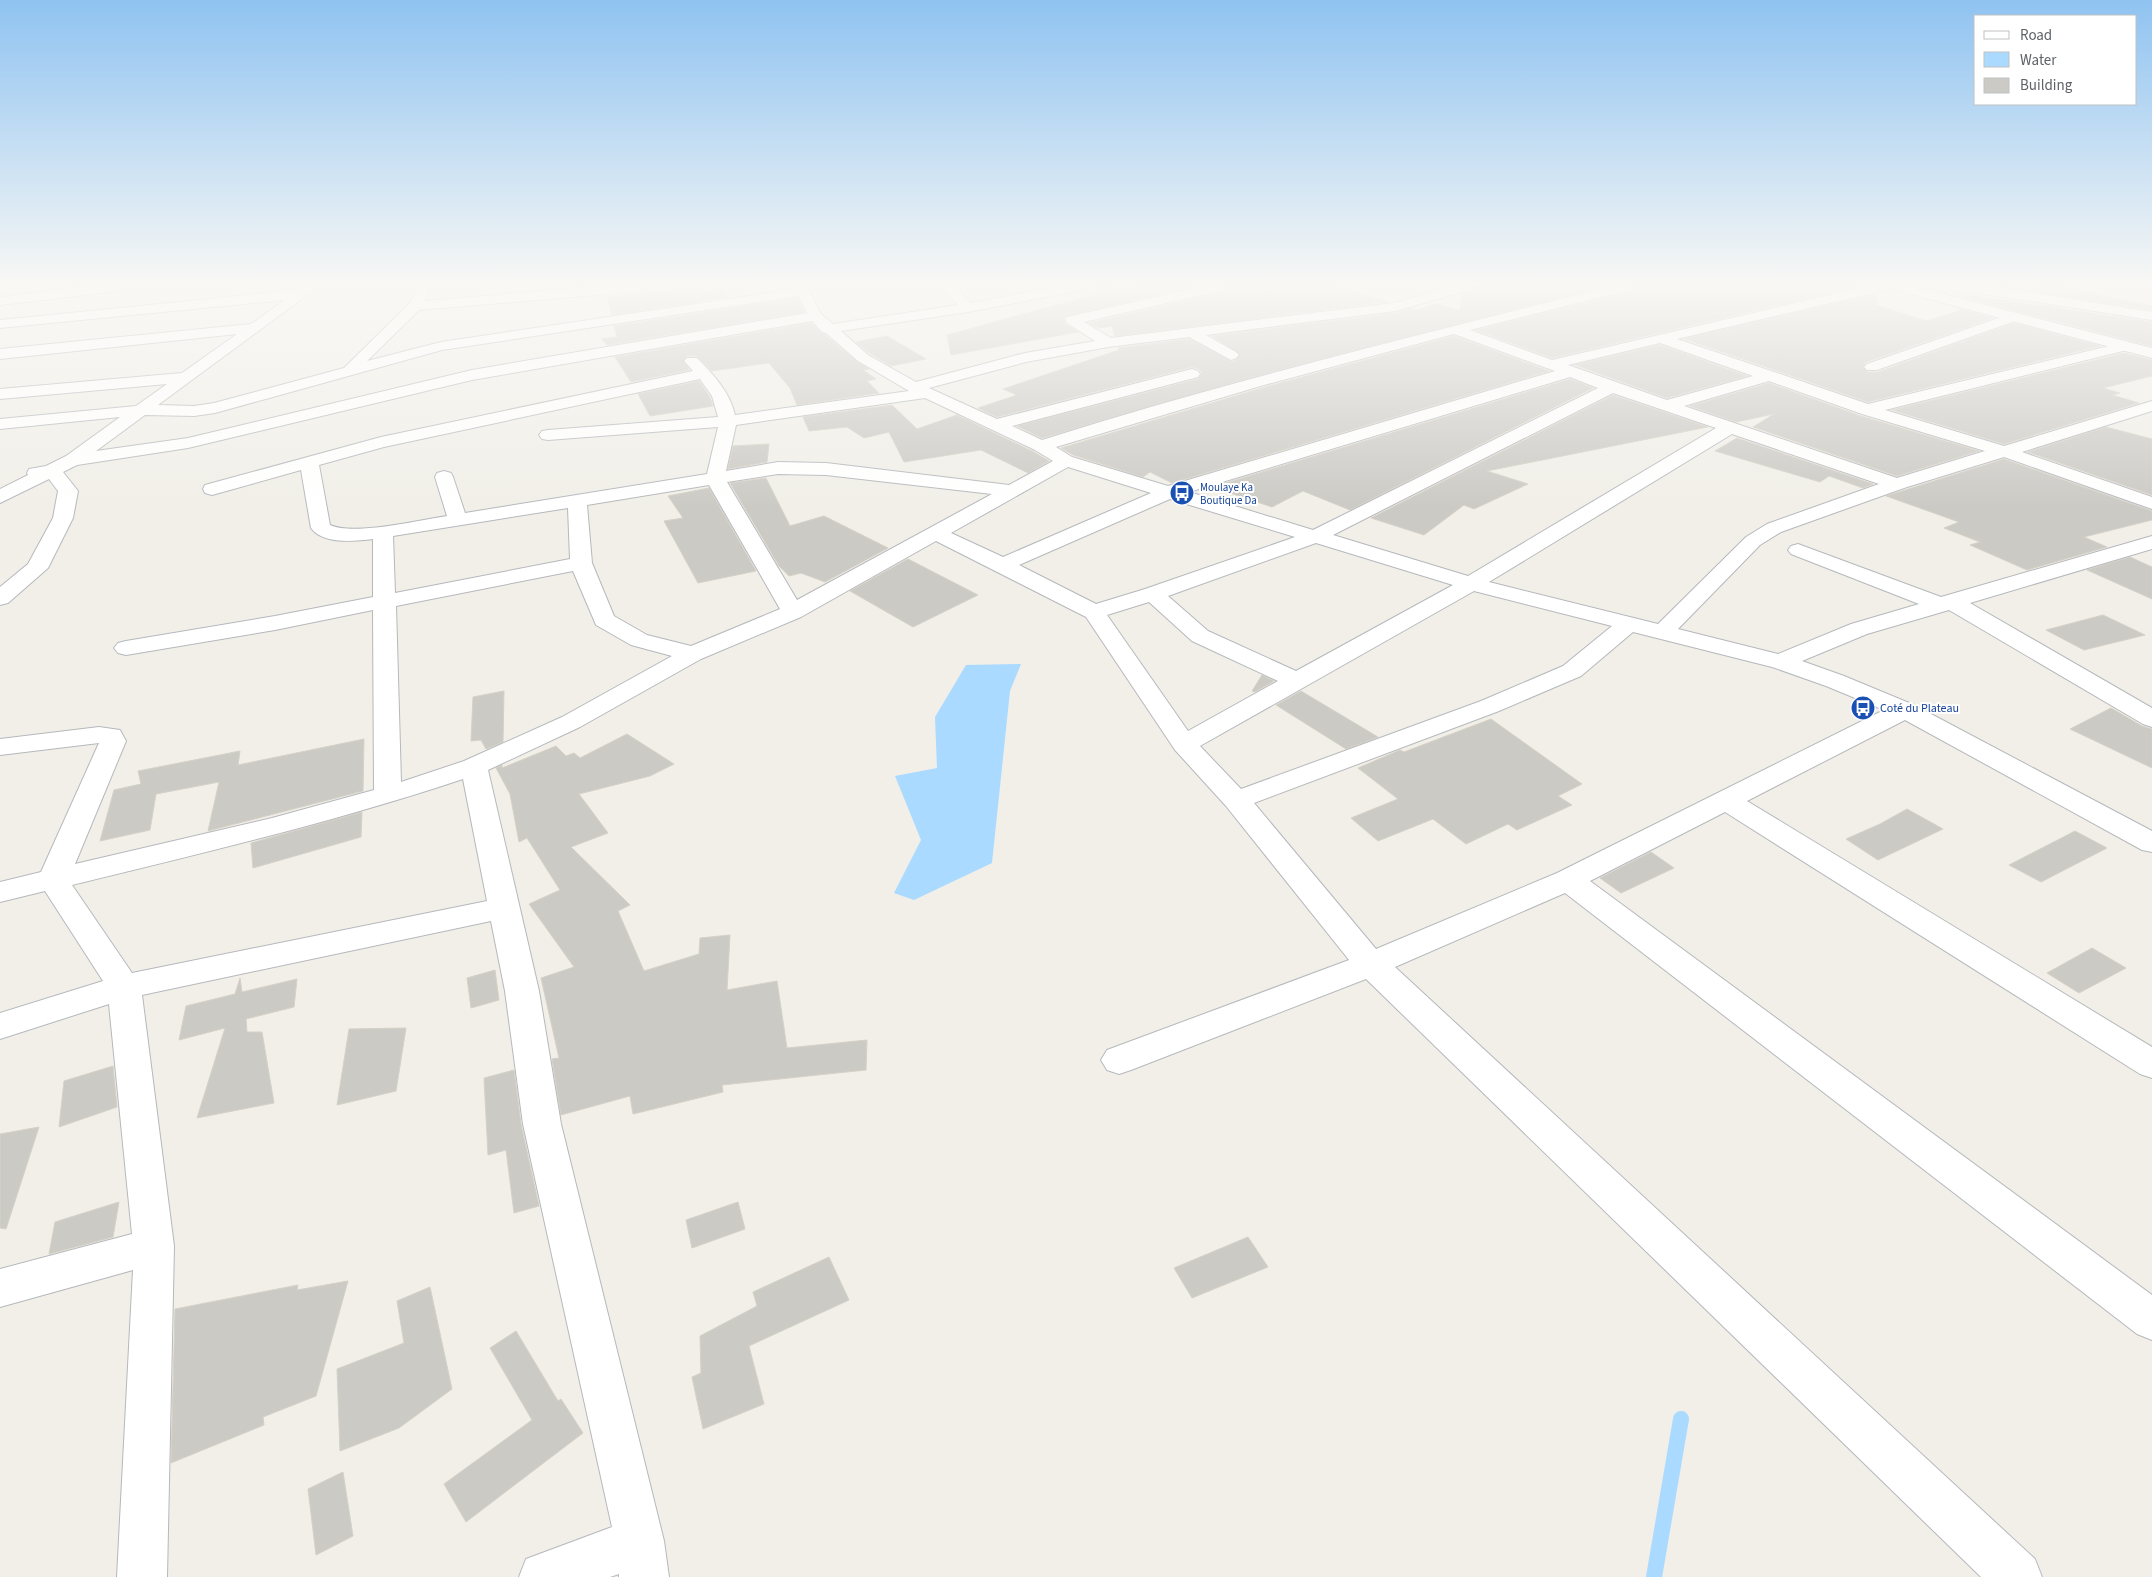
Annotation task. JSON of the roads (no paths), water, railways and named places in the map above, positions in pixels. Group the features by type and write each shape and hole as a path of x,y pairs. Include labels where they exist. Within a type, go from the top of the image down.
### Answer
{"street":[{"path":"0,497 54,471 72,460 210,361"},
{"path":"350,370 360,361"},
{"path":"0,424 143,410 215,408 386,361"},
{"path":"456,361 472,375"},
{"path":"72,460 188,443 472,375 556,361"},
{"path":"691,361 704,373 722,399 727,421 715,478 792,612"},
{"path":"868,361 922,390 1066,460 1470,584 1780,662 1835,681 1905,710 2152,843"},
{"path":"548,435 727,421 922,390 1017,361"},
{"path":"1040,446 1238,386 1337,361"},
{"path":"1538,361 1665,406 1897,484"},
{"path":"1550,365 1568,361"},
{"path":"1724,361 1868,410 2006,452 2152,503"},
{"path":"1872,367 1890,361"},
{"path":"1868,410 2067,361"},
{"path":"1005,566 1172,491 1570,372"},
{"path":"212,489 381,442 704,373"},
{"path":"995,425 1192,374"},
{"path":"1665,406 1769,376"},
{"path":"0,394 188,377"},
{"path":"1094,612 1153,594 1314,537 1612,387"},
{"path":"1663,632 1753,541 1774,528 1897,484 2152,406"},
{"path":"1184,744 1470,584 1729,428"},
{"path":"0,892 276,826 474,767 571,722 693,654 792,612 1066,460"},
{"path":"309,462 322,528 329,533 383,532 778,468 826,469 1012,491"},
{"path":"0,477 54,471"},
{"path":"0,598 37,568 63,518 68,491 54,471"},
{"path":"444,477 458,520"},
{"path":"577,500 581,563 604,620 639,640 693,654"},
{"path":"383,532 388,794"},
{"path":"936,533 1094,612 1184,744 1236,800 1371,964 2017,1577"},
{"path":"1780,662 1859,629 2152,542"},
{"path":"1798,550 1946,603 2152,719"},
{"path":"126,648 275,623 581,563"},
{"path":"1153,594 1200,636 1297,681"},
{"path":"1236,800 1490,706 1572,671 1629,624"},
{"path":"1119,1060 1371,964 1568,880 1905,710"},
{"path":"0,747 99,735 110,736 113,741 53,880"},
{"path":"474,767 522,991 542,1124 642,1559 544,1577"},
{"path":"1725,800 2152,1064"},
{"path":"53,880 124,987 154,1246 142,1577"},
{"path":"1568,880 2152,1320"},
{"path":"0,1026 124,987 504,908"},
{"path":"0,1288 154,1246"}],"water":[{"path":"1021,664 1010,691 992,863 914,900 894,893 921,840 895,776 937,768 935,717 966,665"}],"waterway":[{"path":"1654,1577 1681,1419"}],"place":[{"name":"Moulaye Ka Boutique Da","path":"1182,493"},
{"name":"Coté du Plateau","path":"1863,708"}]}
